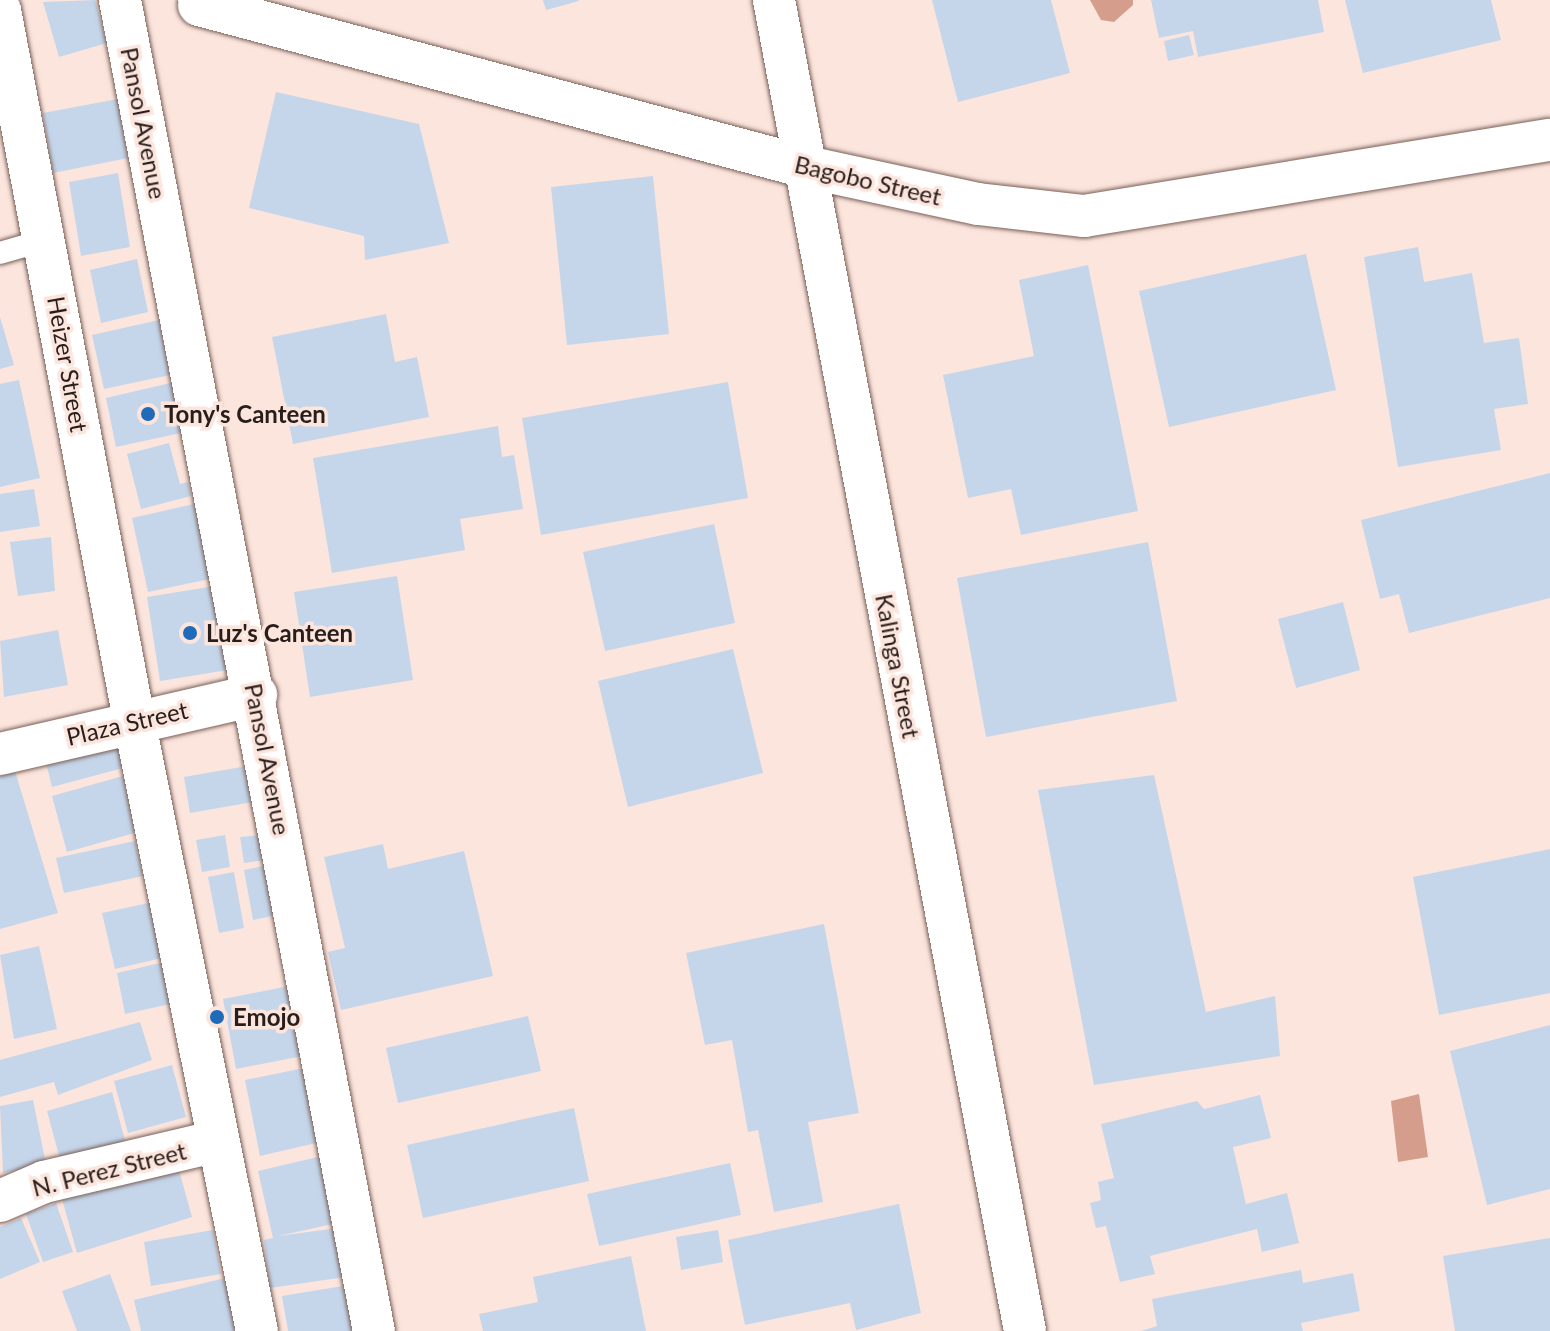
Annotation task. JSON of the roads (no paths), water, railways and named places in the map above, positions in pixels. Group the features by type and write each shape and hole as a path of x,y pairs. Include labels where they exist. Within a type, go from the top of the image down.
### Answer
{"street":[{"name":"Pansol Avenue","path":"120,0 256,695 374,1331"},
{"name":"Kalinga Street","path":"774,0 802,166 1025,1331"},
{"name":"Bagobo Street","path":"199,5 802,166 978,204 1084,216 1550,140"},
{"name":"Heizer Street","path":"0,10 134,720"},
{"name":"Plaza Street","path":"0,754 134,720 256,695"},
{"path":"134,720 257,1331"},
{"name":"N. Perez Street","path":"0,1201 44,1182 218,1141"}],"lane":[{"path":"0,253 45,240"}],"place":[{"name":"Tony's Canteen","path":"148,414"},
{"name":"Luz's Canteen","path":"190,633"},
{"name":"Emojo","path":"217,1017"}]}
